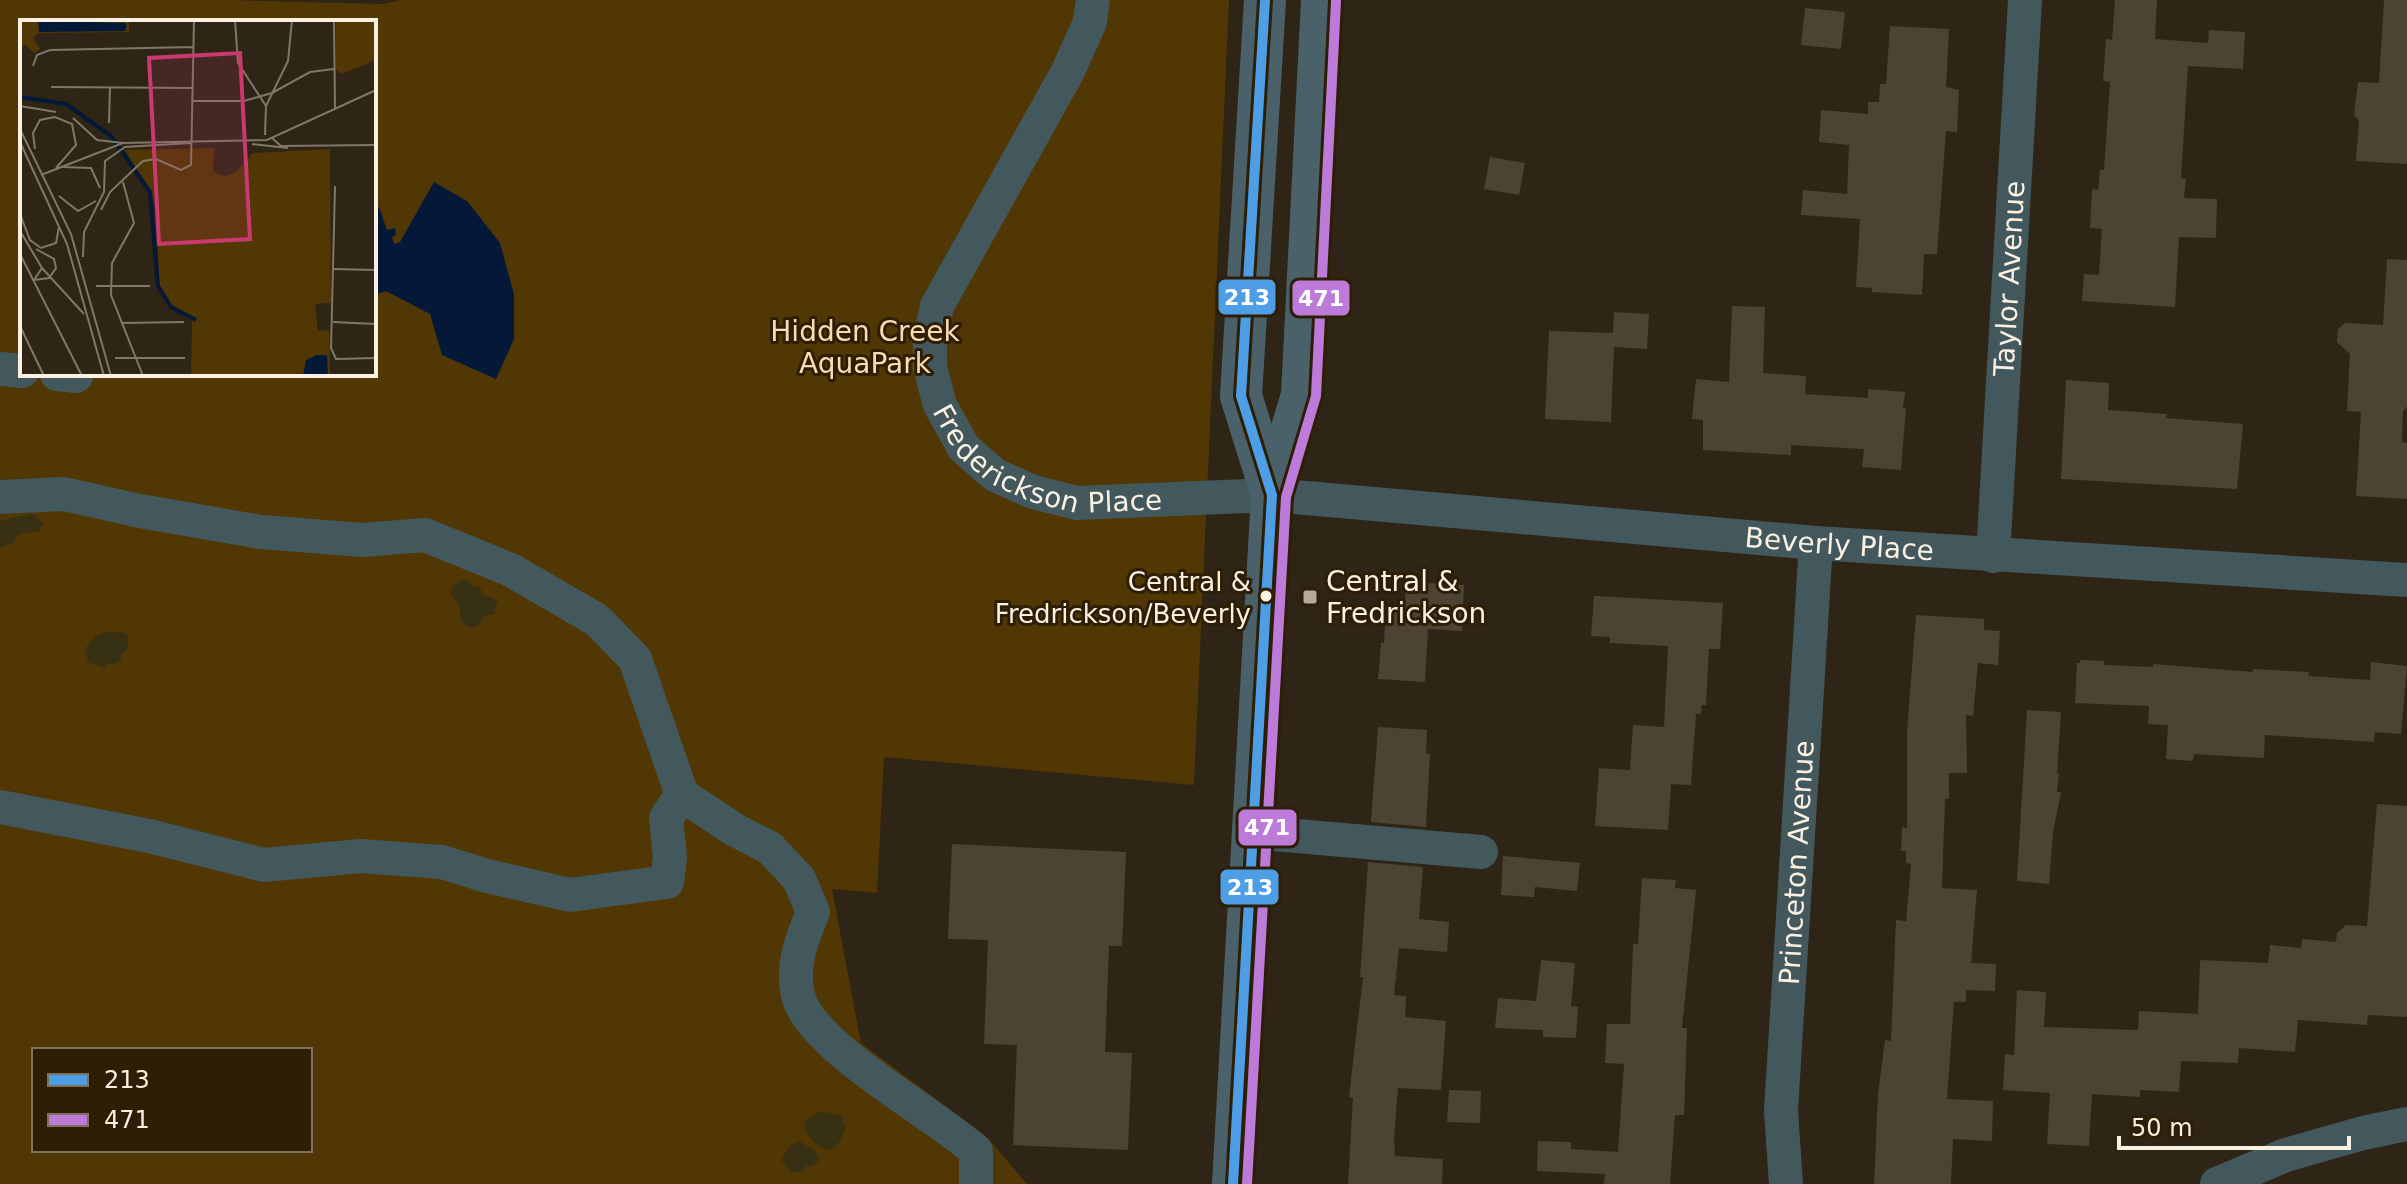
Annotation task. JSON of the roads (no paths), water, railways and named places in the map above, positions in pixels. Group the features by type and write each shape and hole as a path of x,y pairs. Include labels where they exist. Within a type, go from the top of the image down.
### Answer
{"main road":[{"path":"1265,0 1241,396 1272,495"},
{"path":"1233,1184 1272,495 1302,395 1322,0"}],"street":[{"name":"Frederickson Place","path":"1093,0 1090,22 1067,73 937,306 930,338 930,367 940,405 964,448 995,475 1033,492 1077,503 1272,495"},
{"name":"Taylor Avenue","path":"1993,556 2025,0"},
{"path":"0,369 20,371"},
{"path":"0,497 64,494 261,532 363,540 425,535 511,570 597,620 635,659 682,795 735,830 770,848 799,879 813,912 798,948 798,998 815,1025 847,1058 954,1131 976,1151 976,1184"},
{"name":"Beverly Place","path":"1272,495 1816,543 2407,580"},
{"name":"Princeton Avenue","path":"1786,1184 1781,1111 1816,543"},
{"path":"0,807 149,836 264,865 361,856 442,862 570,895 667,882 670,857 666,818 682,795"},
{"path":"1252,832 1481,852"},
{"path":"2217,1184 2286,1155 2407,1124"}],"water":[{"path":"434,182 467,201 500,243 514,294 514,339 496,379 442,355 430,314 386,291 376,294 376,208 379,207 387,230 395,228 396,235 392,237 394,244 400,242"}],"place":[{"name":"Central & Fredrickson/Beverly","path":"1266,596"},
{"name":"Central & Fredrickson","path":"1310,597"}],"park label":[{"name":"Hidden Creek AquaPark","path":"865,347"}]}
